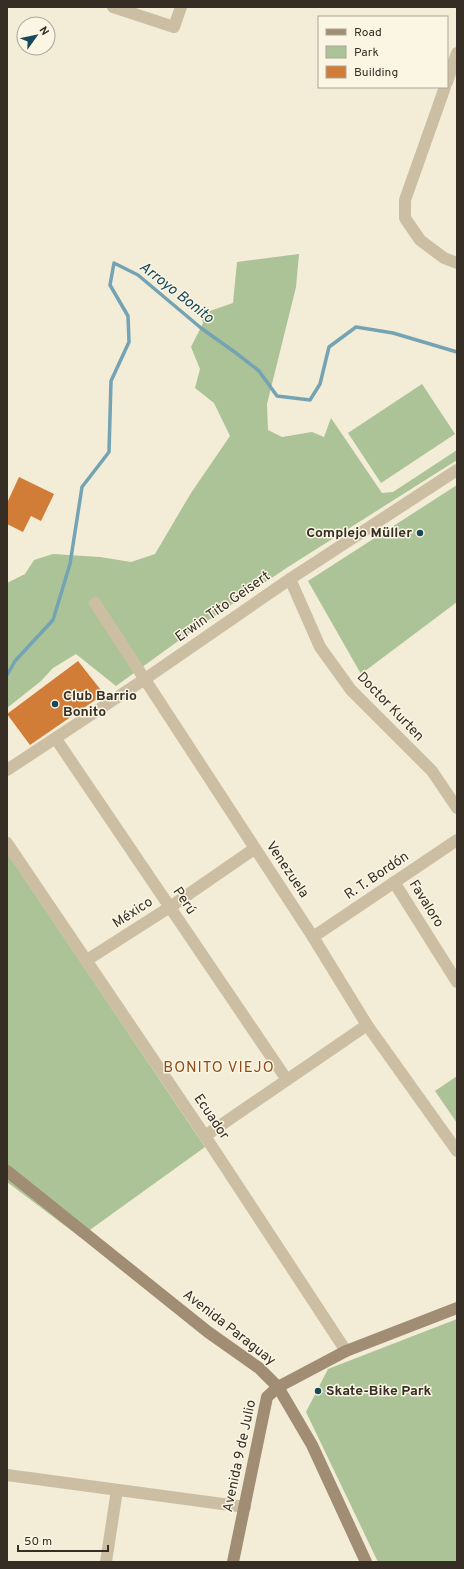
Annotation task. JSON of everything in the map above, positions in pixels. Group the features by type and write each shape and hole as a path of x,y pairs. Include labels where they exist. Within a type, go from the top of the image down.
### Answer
{"main road":[{"name":"Avenida Paraguay","path":"7,1172 208,1332 259,1368 278,1387 312,1445 366,1562"},
{"name":"Avenida 9 de Julio","path":"233,1562 267,1397 278,1387 346,1351 457,1308"}],"street":[{"path":"113,7 174,28 181,7"},
{"path":"448,79 457,53"},
{"path":"445,88 405,200 405,218 420,240 444,258 457,263"},
{"name":"Erwin Tito Geisert","path":"7,770 145,679 290,579 457,470"},
{"name":"Doctor Kurten","path":"290,579 320,647 350,690 432,771 457,808"},
{"name":"Venezuela","path":"95,603 254,849 313,937 367,1025 457,1151"},
{"name":"Perú","path":"56,739 287,1080"},
{"name":"R. T. Bordón","path":"313,937 457,840"},
{"name":"Ecuador","path":"7,843 205,1136 346,1351"},
{"name":"México","path":"87,960 254,849"},
{"name":"Favaloro","path":"394,882 457,982"},
{"path":"205,1136 367,1025"},
{"path":"7,1475 245,1507"},
{"path":"106,1562 117,1490"}],"green space":[{"path":"299,254 296,287 267,404 268,430 282,437 312,432 324,437 331,418 382,493 393,492 457,450 457,460 288,567 192,631 116,686 76,654 53,668 41,681 7,708 7,583 25,574 34,560 53,554 100,557 131,562 155,554 191,493 230,436 214,403 195,388 200,369 191,347 203,323 201,314 233,303 237,262"},
{"path":"422,384 455,434 381,483 348,433"},
{"name":"Complejo Müller","path":"457,485 457,602 361,674 308,581"},
{"path":"7,853 205,1147 80,1237 7,1182"},
{"path":"457,1076 457,1123 435,1091"},
{"path":"457,1319 457,1562 378,1562 306,1412 328,1369"}],"building":[{"path":"19,477 54,494 41,521 31,516 23,532 7,524 7,503"},
{"name":"Club Barrio Bonito","path":"78,661 104,694 30,745 7,714"}],"waterway":[{"name":"Arroyo Bonito","path":"7,675 15,661 53,620 70,564 82,487 109,452 111,381 129,342 128,316 110,285 114,263 138,275 201,328 259,371 277,396 310,400 320,384 329,347 356,327 393,333 457,352"}],"place":[{"name":"Complejo Müller","path":"420,533"},
{"name":"Club Barrio Bonito","path":"55,704"},
{"name":"Skate-Bike Park","path":"318,1391"}],"district":[{"name":"BONITO VIEJO","path":"219,1068"}]}
